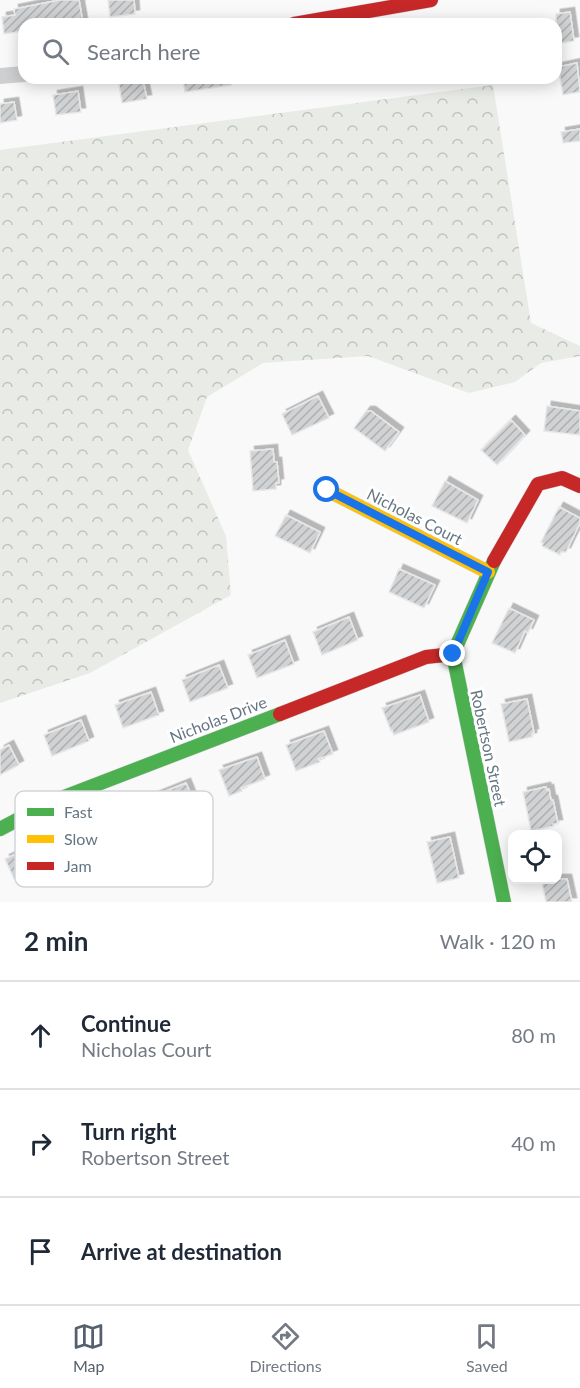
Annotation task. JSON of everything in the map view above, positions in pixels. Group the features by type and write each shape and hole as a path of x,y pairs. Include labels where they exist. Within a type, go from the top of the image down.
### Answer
{"street":[{"path":"315,18 359,5 431,0"},
{"path":"0,76 18,74"},
{"path":"453,654 488,572 538,484 562,478 580,486"},
{"name":"Nicholas Court","path":"327,490 488,572"},
{"name":"Nicholas Drive","path":"77,791 426,657 453,654"},
{"name":"Robertson Street","path":"453,654 504,902"},
{"name":"Nicholas Drive","path":"0,829 15,821"}],"green space":[{"path":"493,85 531,323 580,346 580,356 541,363 515,382 469,393 368,356 263,363 207,397 188,450 226,536 231,595 90,673 0,703 0,150"}],"building":[{"path":"60,0 79,0 82,18 18,18 18,32 4,34 2,17 15,15 14,9"},
{"path":"108,0 134,0 135,14 110,17"},
{"path":"570,12 574,41 562,43 562,18 556,18 556,14"},
{"path":"577,63 580,92 563,95 562,66"},
{"path":"119,84 144,84 147,99 122,103"},
{"path":"184,84 231,84 231,85 185,92"},
{"path":"78,91 81,112 56,115 53,95"},
{"path":"14,102 17,120 0,123 0,104"},
{"path":"580,129 580,141 563,143 561,132"},
{"path":"318,396 329,418 292,435 282,414"},
{"path":"547,406 580,411 580,435 544,431"},
{"path":"366,411 371,411 399,432 385,451 354,428"},
{"path":"511,420 525,435 497,465 481,450"},
{"path":"273,449 279,483 276,483 276,489 253,491 250,451"},
{"path":"445,481 478,500 467,523 432,506"},
{"path":"559,507 580,518 580,523 566,552 561,552 560,555 542,546 541,542"},
{"path":"286,515 320,532 310,553 275,536"},
{"path":"399,569 435,585 424,608 389,592"},
{"path":"509,608 534,620 528,633 525,631 515,653 492,643"},
{"path":"349,617 358,640 322,655 313,632"},
{"path":"285,640 294,664 257,678 248,655"},
{"path":"219,665 228,688 190,702 182,680"},
{"path":"151,692 159,715 123,728 115,705"},
{"path":"420,695 429,722 394,735 382,708"},
{"path":"527,699 534,733 532,737 509,742 501,704"},
{"path":"81,720 89,741 52,756 44,735"},
{"path":"324,731 333,754 318,759 320,762 296,771 286,745"},
{"path":"9,745 19,765 0,775 0,750"},
{"path":"257,757 265,779 241,788 242,791 229,796 219,770"},
{"path":"186,783 189,791 166,791"},
{"path":"546,787 547,790 549,789 558,824 531,830 523,792"},
{"path":"450,837 459,878 437,883 427,842"},
{"path":"15,854 14,879 5,859"},
{"path":"562,879 567,879 572,902 546,902 542,884 562,884"}],"traffic: fast":[{"path":"494,561 453,654 504,902"},
{"path":"80,791 280,714"},
{"path":"0,829 15,821"}],"traffic: slow":[{"path":"327,490 488,572"}],"traffic: jam":[{"path":"328,18 431,0"},
{"path":"494,561 538,484 562,478 580,486"},
{"path":"280,714 426,657 453,654"}],"route":[{"path":"327,490 488,572 453,654"}]}
